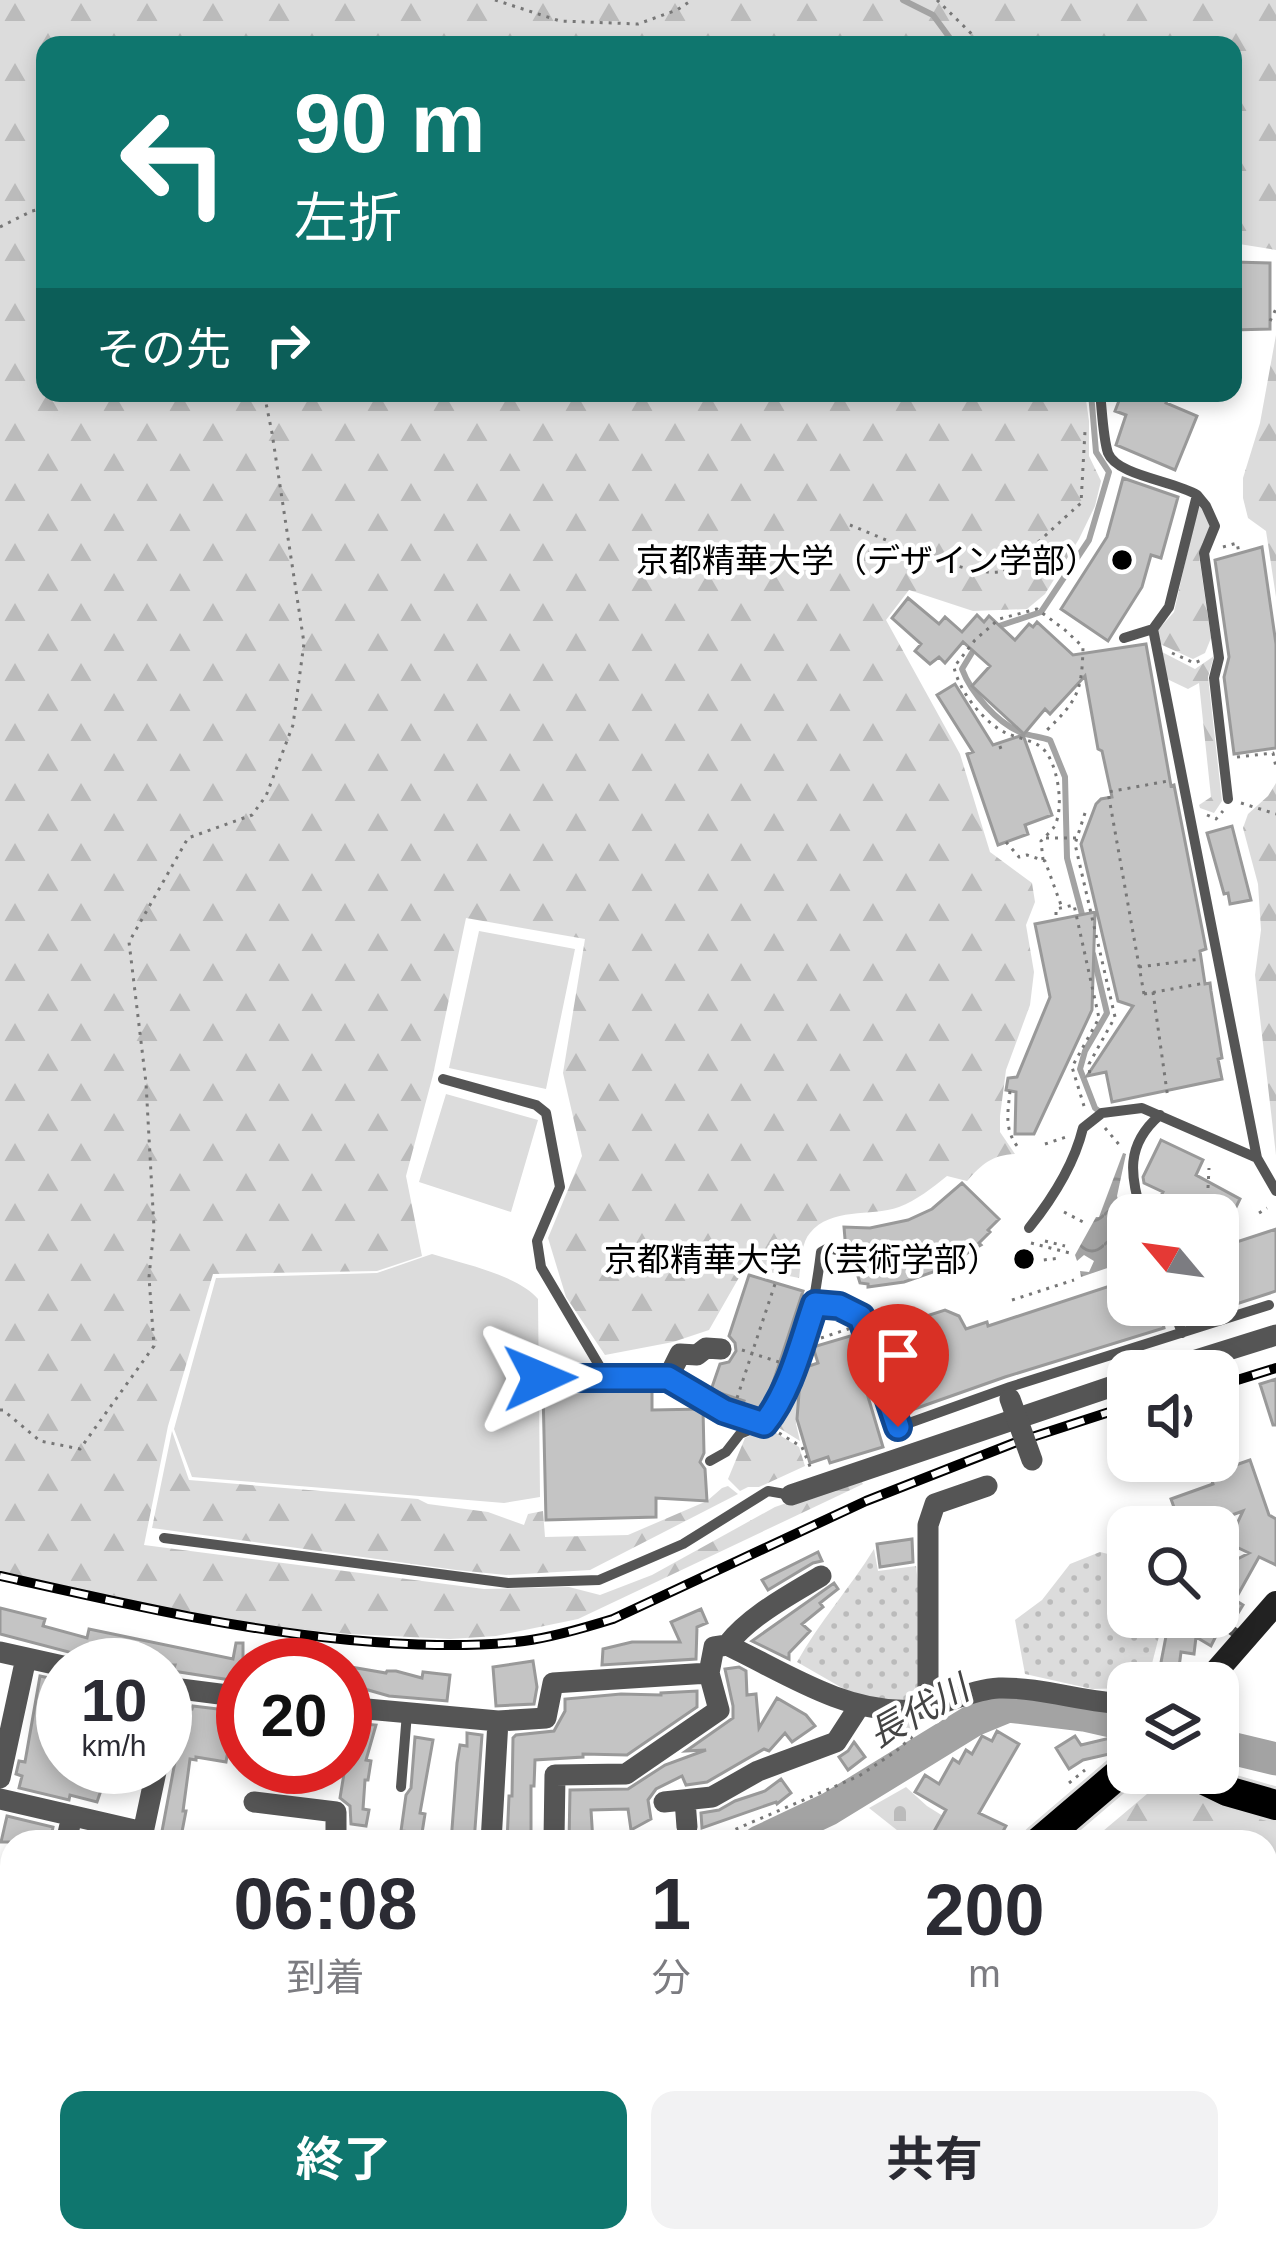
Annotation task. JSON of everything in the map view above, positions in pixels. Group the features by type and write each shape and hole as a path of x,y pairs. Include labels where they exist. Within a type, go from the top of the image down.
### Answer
{"main road":[{"path":"1224,1662 1276,1603"},
{"path":"1053,1830 1107,1784"},
{"path":"1238,1794 1276,1805"}],"street":[{"path":"1228,1350 1276,1335"},
{"path":"668,1378 680,1354 728,1348"},
{"path":"791,1495 1107,1389"},
{"path":"1010,1393 1032,1460"},
{"path":"935,1706 928,1525 935,1504 987,1486"},
{"path":"727,1645 775,1604 821,1576"},
{"path":"554,1830 555,1775 626,1774 718,1710 709,1673 715,1647 727,1645 860,1705 909,1710 993,1688 1028,1689 1107,1703"},
{"path":"0,1652 36,1660"},
{"path":"0,1778 26,1658"},
{"path":"372,1709 498,1721 546,1718 553,1683 709,1673"},
{"path":"687,1830 675,1801 712,1797 758,1772 836,1742 860,1705"},
{"path":"492,1830 498,1721"},
{"path":"144,1830 151,1794"},
{"path":"0,1799 119,1830"},
{"path":"254,1802 336,1812 336,1830"},
{"path":"69,1830 72,1816"}],"lane":[{"path":"1101,402 1108,452 1121,468 1185,488 1206,506 1215,526 1204,553 1219,658 1214,678 1228,799"},
{"path":"1124,638 1153,629 1169,607 1196,495"},
{"path":"1153,629 1257,1158 1276,1191"},
{"path":"443,1079 546,1113 560,1187 537,1241 541,1267 606,1377"},
{"path":"1029,1228 1077,1152 1083,1127 1102,1113 1142,1108 1257,1158"},
{"path":"1135,1194 1132,1162 1148,1128 1160,1115"},
{"path":"710,1462 775,1411 815,1304 821,1252 836,1250"},
{"path":"815,1304 839,1306 861,1317 898,1427 1269,1305"},
{"path":"1180,1326 1182,1333"},
{"path":"540,1378 668,1378 724,1411 764,1424"},
{"path":"164,1538 508,1583 598,1580 682,1544 768,1491 791,1495"},
{"path":"1239,1635 1244,1639"},
{"path":"401,1787 407,1712"}],"path":[{"path":"495,0 560,21 638,24 692,0"},
{"path":"937,0 974,36"},
{"path":"0,227 36,210"},
{"path":"1270,321 1276,309"},
{"path":"0,1410 40,1441 80,1449 154,1346 146,1083 129,943 188,838 252,815 266,796 292,725 304,644 266,402"},
{"path":"850,525 945,562 984,573 1007,571 1082,502 1085,431 1106,432"},
{"path":"1204,553 1237,543 1239,553"},
{"path":"1046,731 1082,686 1083,647 1037,608 998,619 954,667 976,707 998,730 1039,744 1048,754 1059,786 1060,809 1055,827 1041,841 1043,860 1062,908"},
{"path":"1157,647 1194,663 1208,657 1216,639"},
{"path":"999,748 1006,745"},
{"path":"1223,759 1273,753 1276,767"},
{"path":"1183,778 1108,792 1142,994 1222,980"},
{"path":"1202,813 1216,819 1228,799 1276,814"},
{"path":"1085,813 1075,844 1115,1017 1089,1064 1090,1079"},
{"path":"1044,838 1077,838"},
{"path":"1006,842 1018,857 1043,860"},
{"path":"1057,916 1056,909 1074,905 1099,1018 1072,1066 1086,1113"},
{"path":"1138,968 1218,957"},
{"path":"1153,992 1168,1099"},
{"path":"1010,1091 1007,1125 1017,1146"},
{"path":"1104,1126 1120,1147"},
{"path":"1045,1144 1069,1135"},
{"path":"1208,1188 1209,1168"},
{"path":"1259,1213 1267,1208"},
{"path":"1064,1212 1087,1223"},
{"path":"1024,1241 1070,1253"},
{"path":"1045,1241 1065,1246"},
{"path":"1017,1263 1061,1258"},
{"path":"1015,1299 1071,1281"},
{"path":"737,1398 775,1284"},
{"path":"825,1336 863,1324"},
{"path":"728,1348 780,1362"},
{"path":"764,1424 802,1447 812,1470"},
{"path":"734,1830 859,1776 929,1722 935,1706"}],"green space":[{"path":"0,0 1276,0 1276,250 1242,244 1242,36 36,36 36,402 1086,402 1089,456 1101,481 1079,539 1045,594 1027,609 973,611 909,590 886,620 960,754 990,852 1032,883 1035,902 1026,925 1034,972 1030,1005 1006,1070 1000,1116 1000,1132 1015,1154 988,1162 967,1181 947,1176 899,1207 829,1219 805,1242 799,1278 745,1267 709,1330 605,1355 566,1297 548,1238 582,1156 563,1073 585,939 466,918 406,1176 422,1256 377,1271 213,1274 168,1426 144,1545 484,1589 569,1587 600,1595 652,1575 775,1507 860,1478 863,1484 578,1619 496,1636 450,1639 264,1626 111,1595 46,1589 0,1573"},
{"path":"1276,335 1276,597 1266,531 1248,518 1243,478 1260,423"},
{"path":"1198,505 1210,526 1199,556 1211,638 1205,653 1193,659 1160,644 1158,630 1174,612"},
{"path":"1162,652 1195,669 1214,656 1208,677 1222,801 1214,813 1199,805 1211,797 1199,683 1188,689 1167,679"},
{"path":"1276,783 1276,1155 1255,975 1261,930 1258,884 1243,828 1248,814"},
{"path":"479,931 575,949 546,1089 449,1068"},
{"path":"446,1094 538,1120 511,1212 419,1182"},
{"path":"432,1254 504,1277 538,1299 540,1497 504,1503 192,1477 174,1429 216,1278 377,1273"},
{"path":"792,1386 799,1388 796,1424 800,1441 771,1423 782,1411"},
{"path":"768,1428 799,1447 805,1466 740,1491 728,1479 745,1438"},
{"path":"172,1431 189,1480 418,1499 488,1512 524,1525 528,1514 543,1511 545,1537 628,1535 707,1501 722,1488 728,1486 738,1494 590,1570 506,1575 456,1570 152,1528"},
{"path":"874,1549 878,1571 916,1566 922,1618 918,1699 879,1701 844,1689 797,1662"},
{"path":"1107,1554 1107,1638 1159,1638 1152,1662 1107,1662 1107,1689 1025,1674 1015,1620 1042,1600 1070,1564"},
{"path":"878,1718 919,1722 890,1747 878,1734"},
{"path":"906,1787 943,1816 935,1830 897,1830 869,1808"},
{"path":"1147,1794 1208,1794 1246,1799 1276,1811 1276,1830 1104,1830"}],"water":[{"path":"1123,1153 1126,1154 1117,1194 1108,1194"},
{"path":"1107,1196 1107,1268 1081,1277 1080,1271 1089,1272 1094,1261 1084,1255 1077,1261 1075,1255"}],"building":[{"path":"1242,262 1270,263 1270,329 1242,330"},
{"path":"1118,402 1166,402 1197,416 1175,470 1116,445 1126,415 1115,411"},
{"path":"1123,478 1178,497 1161,558 1151,555 1142,587 1108,641 1061,609 1107,537"},
{"path":"1262,547 1276,644 1276,748 1234,754 1224,677 1229,657 1215,560"},
{"path":"908,598 939,624 945,617 962,632 977,615 984,622 989,616 1015,640 1037,622 1073,655 1146,644 1206,949 1200,951 1205,984 1210,983 1222,1079 1112,1102 1106,1072 1087,1076 1133,1006 1118,1001 1081,844 1096,804 1112,797 1085,676 1050,714 1045,709 1024,734 972,686 990,666 963,642 945,663 939,657 930,664 915,651 921,644 892,618"},
{"path":"955,684 993,745 1023,735 1052,815 1025,825 1028,834 998,845 967,754 973,752 937,695"},
{"path":"1232,826 1251,900 1230,904 1207,833"},
{"path":"1095,912 1092,1010 1034,1134 1015,1134 1016,1092 1006,1090 1008,1078 1017,1077 1050,997 1035,924"},
{"path":"1161,1140 1203,1160 1196,1175 1231,1194 1162,1194 1144,1183"},
{"path":"962,1183 999,1219 981,1245 939,1270 904,1282 868,1287 860,1283 856,1270 843,1274 844,1227 870,1228 908,1220 932,1209"},
{"path":"1276,1229 1276,1291 1239,1303 1239,1241"},
{"path":"749,1275 803,1291 760,1412 711,1390 720,1364 729,1362 736,1351 729,1336"},
{"path":"1107,1287 1107,1326 1164,1328 903,1413 876,1332 945,1310 959,1316 966,1329 987,1322 988,1326"},
{"path":"850,1336 883,1447 830,1463 828,1457 810,1463 797,1419 800,1380 806,1367 818,1363 813,1347"},
{"path":"1276,1379 1276,1425 1273,1425 1260,1384"},
{"path":"652,1389 652,1410 703,1409 700,1462 705,1469 707,1501 656,1498 656,1517 546,1520 543,1391"},
{"path":"1250,1460 1269,1515 1276,1519 1276,1565 1259,1557 1239,1593 1239,1558 1249,1553 1239,1548 1243,1511 1239,1512 1239,1506 1174,1506 1171,1499 1212,1482 1239,1482 1239,1464"},
{"path":"912,1539 913,1562 880,1567 877,1544"},
{"path":"818,1552 822,1561 768,1590 762,1580"},
{"path":"834,1583 838,1589 802,1624 810,1631 789,1653 789,1659 752,1641"},
{"path":"0,1608 45,1619 43,1626 87,1638 36,1638 36,1643 0,1634"},
{"path":"701,1609 707,1623 697,1627 696,1659 602,1665 603,1649 632,1642 680,1642 671,1622"},
{"path":"89,1629 132,1638 87,1638"},
{"path":"1166,1638 1196,1638 1194,1654 1181,1652 1180,1662 1161,1662"},
{"path":"192,1650 216,1655 216,1678 192,1674"},
{"path":"533,1661 534,1704 496,1706 493,1667"},
{"path":"725,1669 746,1671 747,1695 756,1694 759,1728 777,1698 815,1726 792,1742 785,1733 769,1751 764,1749 707,1782 686,1785 682,1776 656,1789 648,1800 651,1819 631,1830 628,1809 591,1810 592,1830 569,1830 570,1790 628,1789 665,1765 706,1750 686,1751 733,1718"},
{"path":"372,1671 422,1678 423,1672 450,1675 447,1701 372,1691"},
{"path":"697,1691 697,1707 627,1755 535,1760 531,1830 508,1830 516,1735 554,1731 565,1711 565,1699"},
{"path":"36,1699 36,1792 19,1788 19,1761 25,1762"},
{"path":"193,1706 216,1709 216,1760 192,1759"},
{"path":"997,1731 1019,1744 979,1813 1006,1826 1004,1830 935,1830 946,1810 915,1792 925,1775 939,1784 953,1759 959,1763 966,1750 972,1754 982,1736 992,1741"},
{"path":"467,1733 482,1735 475,1830 452,1830 460,1745 467,1746"},
{"path":"1075,1736 1081,1745 1107,1739 1107,1755 1069,1769 1056,1748"},
{"path":"415,1737 433,1740 420,1813 425,1814 422,1830 401,1830"},
{"path":"854,1742 865,1757 848,1770 839,1757"},
{"path":"781,1779 791,1793 777,1804 702,1828 701,1813 765,1791"},
{"path":"44,1794 100,1794 97,1802 70,1795 69,1800"},
{"path":"169,1794 185,1794 182,1830 162,1830"},
{"path":"341,1794 364,1794 363,1809 369,1810 366,1826 351,1824 350,1806"},
{"path":"7,1816 53,1827 52,1830 4,1830"}],"waterway":[{"path":"903,0 933,15 948,36"},
{"path":"993,628 1041,612 1089,540 1109,472 1096,452 1092,402"},
{"path":"976,646 962,669 972,688 994,715 1013,728 1050,740 1065,777 1067,858 1083,918"},
{"path":"1093,954 1107,1013 1080,1069 1100,1112"},
{"name":"長代川","path":"784,1830 829,1809 974,1720 1008,1706 1107,1720"},
{"name":"長代川","path":"1239,1750 1276,1759"}],"railway":[{"path":"1239,1379 1276,1368"},
{"path":"0,1576 174,1614 306,1635 437,1645 524,1641 613,1619 866,1501 1014,1443 1107,1413"}],"place":[{"name":"京都精華大学（デザイン学部）","path":"1122,560"},
{"name":"京都精華大学（芸術学部）","path":"1024,1259"}],"route":[{"path":"540,1378 668,1378 724,1411 764,1424 775,1411 794,1367 815,1304 839,1306 861,1317 898,1427"}]}
